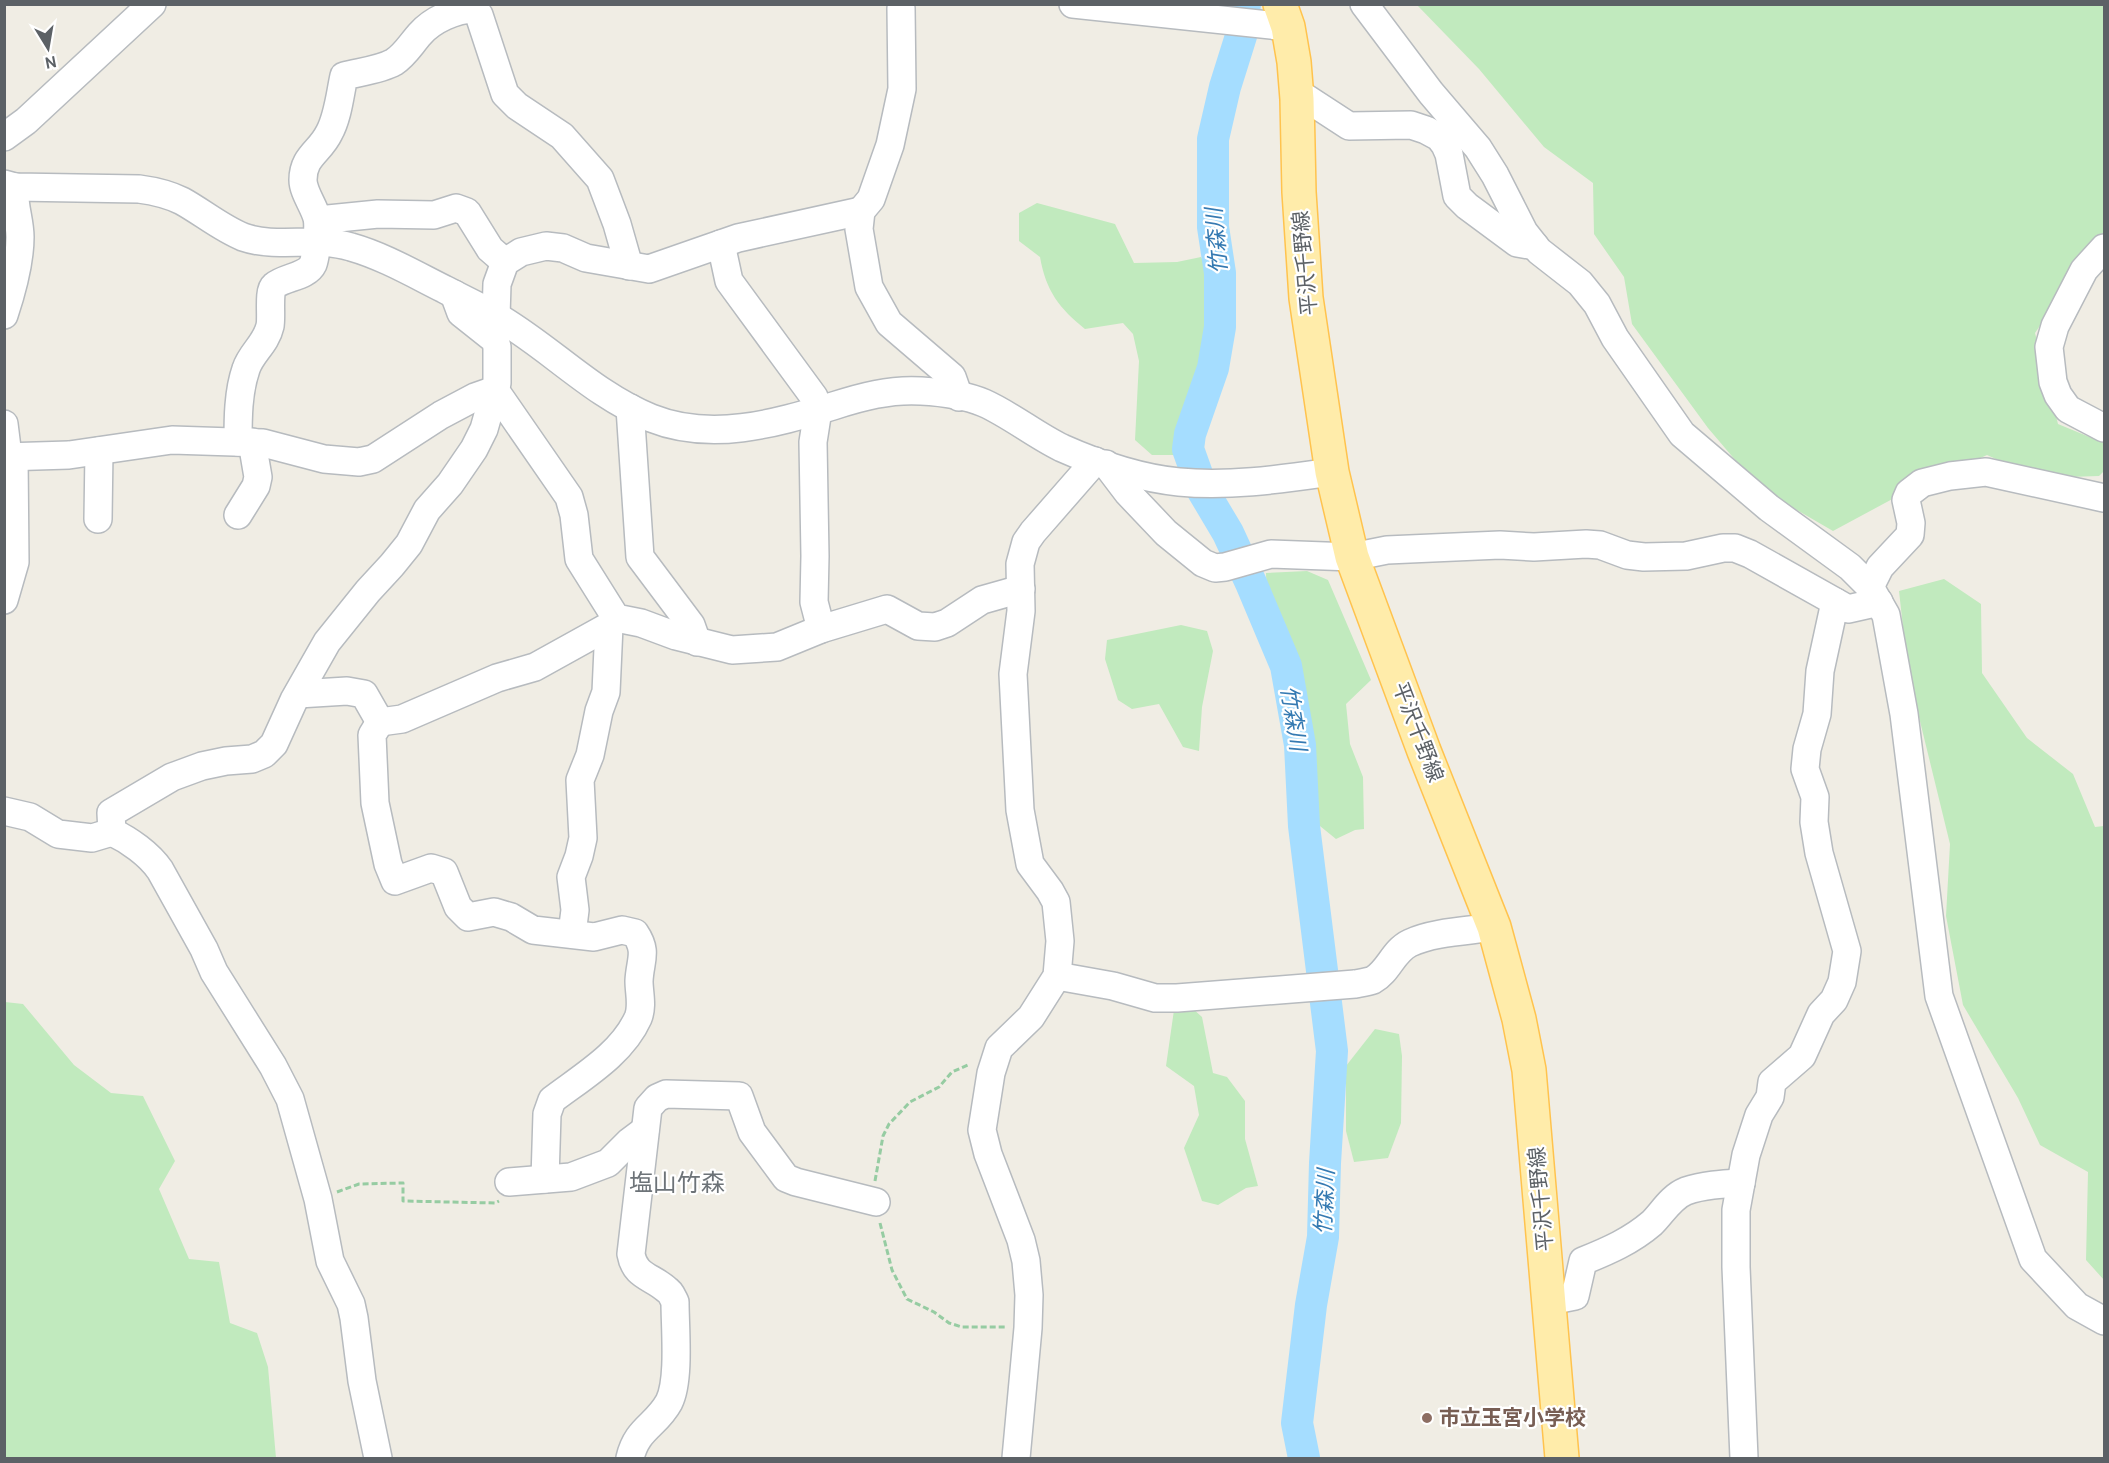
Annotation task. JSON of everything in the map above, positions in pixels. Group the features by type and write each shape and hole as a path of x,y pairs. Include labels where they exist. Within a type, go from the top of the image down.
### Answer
{"main road":[{"name":"平沢千野線","path":"1276,19 1297,99 1299,192 1306,298 1332,472 1352,557 1424,751 1494,927 1519,1018 1529,1070 1562,1458"}],"street":[{"path":"4,136 26,121 152,4"},
{"path":"1072,4 1212,19 1276,19"},
{"path":"1364,4 1431,93 1478,148 1495,175 1524,232 1535,246 1580,283 1597,304 1615,338 1682,434 1769,508 1850,567 1874,595 1886,615 1904,714 1939,996 2033,1259 2077,1306 2104,1321"},
{"path":"906,6 902,89 890,145 871,199 861,211 859,228 869,287 889,322 952,376 959,397"},
{"path":"238,515 256,486 258,477 245,442 238,414 246,369 269,333 272,320 270,292 273,286 308,270 313,263 317,231 303,182 305,163 329,135 344,76 391,64 402,56 422,32 432,24 462,9 469,7 474,9 479,15 505,94 517,106 562,136 600,178 629,266"},
{"path":"1297,99 1306,98 1349,126 1411,126 1439,137 1449,154 1457,196 1517,243 1535,246"},
{"path":"4,315 20,235 10,185 139,189 159,192 179,200 244,237 269,242 378,214 434,215 456,208 467,212 490,249 506,262"},
{"path":"496,316 497,284 506,262 521,252 546,246 563,248 586,258 649,269 738,238 861,211"},
{"path":"317,231 409,271 496,316 531,338 596,390 654,419 689,428 722,430 772,424 865,396 920,391 981,402 1057,446 1100,463 1140,475 1179,482 1228,483 1332,472"},
{"path":"721,244 729,281 814,397 818,410 813,442 814,602 821,629"},
{"path":"2104,249 2084,270 2055,326 2049,347 2053,382 2058,395 2068,409 2104,428"},
{"path":"112,832 111,813 172,777 202,766 252,759 264,754 274,744 327,642 409,544 427,510 450,484 474,449 484,429 497,383 497,347 495,340 461,313 454,294"},
{"path":"9,456 69,455 172,440 263,443 324,459 359,462 373,459 441,415 475,397 495,390"},
{"path":"495,390 569,497 574,515 579,559 612,622 606,692 599,711 591,755 580,780 583,838 571,877 574,910 572,934"},
{"path":"630,408 640,557 691,625 697,642"},
{"path":"4,424 9,456 15,562 4,600"},
{"path":"98,519 99,451"},
{"path":"1100,463 1166,533 1203,563 1215,567 1225,567 1271,554 1352,557 1387,550 1500,545 1534,547 1600,545 1627,555 1644,557 1686,556 1723,548 1735,548 1750,554 1848,609 1874,595 1881,567 1910,535 1911,523 1906,500 1908,493 1922,483 1950,476 1986,472 2104,498"},
{"path":"1016,1458 1028,1328 1029,1294 1026,1261 1021,1240 988,1154 982,1130 984,1110 999,1048 1031,1017 1057,976 1060,941 1058,910 1050,891 1030,864 1020,810 1013,674 1021,611 1020,564 1026,542 1100,463"},
{"path":"545,1179 547,1114 552,1100 619,1046 639,1017 641,1000 639,981 644,955 641,942 635,933 622,930 594,937 533,930 511,917 494,912 468,917 458,907 444,872 431,868 395,881 387,864 375,803 372,735 381,722 402,719 496,678 535,667 612,622 641,623 697,642 732,650 777,647 821,629 887,609 918,626 935,627 947,623 982,600 1021,589"},
{"path":"1743,1458 1736,1210 1746,1155 1759,1115 1770,1097 1772,1082 1802,1056 1821,1014 1834,1000 1842,982 1847,951 1819,854 1814,822 1815,797 1805,769 1807,749 1817,714 1820,671 1835,602"},
{"path":"298,694 347,691 364,694 381,722"},
{"path":"4,811 30,817 58,834 92,838 112,832 131,843 155,862 160,870 204,949 214,972 273,1066 290,1099 318,1199 330,1261 351,1304 362,1381 378,1458"},
{"path":"1057,976 1113,986 1155,998 1355,984 1373,980 1387,968 1396,953 1408,944 1427,938 1494,927"},
{"path":"630,1458 640,1434 660,1416 669,1402 674,1384 675,1302 668,1290 643,1275 633,1265 630,1254 648,1108 657,1098 666,1094 739,1096 752,1132 786,1178 876,1202"},
{"path":"509,1182 571,1177 608,1163 645,1130"},
{"path":"1550,1301 1575,1296 1583,1261 1621,1245 1651,1223 1674,1198 1685,1191 1716,1184 1741,1183"}],"path":[{"path":"996,1058 967,1065 952,1072 939,1087 910,1102 889,1124 883,1136 874,1184 876,1202 892,1270 907,1299 934,1312 949,1323 962,1327 1028,1328"},
{"path":"318,1199 359,1184 403,1183 403,1201 495,1203 505,1198 509,1182"}],"green space":[{"path":"1417,5 2104,5 2104,244 2079,269 2035,333 2058,424 2104,443 2104,471 2099,476 2038,478 1987,455 1898,496 1833,531 1759,488 1708,428 1632,324 1624,277 1594,234 1593,183 1544,147 1479,69"},
{"path":"1037,203 1115,224 1134,263 1177,262 1201,257 1211,275 1209,329 1202,374 1173,455 1152,455 1135,440 1139,361 1133,334 1123,323 1085,329 1055,298 1046,280 1040,257 1019,241 1019,213"},
{"path":"1307,571 1328,580 1371,680 1346,704 1350,744 1363,777 1364,829 1355,830 1336,839 1315,822 1302,717 1284,635 1267,605 1266,573"},
{"path":"1944,579 1981,604 1982,673 2027,738 2073,774 2095,827 2104,826 2104,1280 2086,1260 2088,1172 2040,1145 2018,1098 1963,1005 1946,916 1950,844 1908,672 1899,591"},
{"path":"1181,625 1207,631 1213,651 1202,707 1199,751 1183,747 1159,704 1132,709 1118,700 1105,659 1107,640"},
{"path":"5,1002 23,1004 74,1065 111,1093 143,1096 175,1161 159,1189 189,1259 219,1262 230,1323 257,1333 268,1367 276,1458 5,1458"},
{"path":"1192,1008 1202,1017 1213,1073 1227,1077 1245,1101 1245,1139 1258,1186 1246,1188 1218,1205 1202,1201 1184,1148 1199,1115 1194,1086 1166,1066 1174,1010"},
{"path":"1375,1029 1399,1034 1402,1056 1401,1123 1388,1158 1354,1162 1346,1131 1346,1066"}],"waterway":[{"name":"竹森川","path":"1245,4 1241,36 1225,87 1213,139 1213,227 1220,273 1220,327 1213,368 1190,434 1188,449 1203,491 1228,533 1286,666 1300,745 1304,826 1332,1051 1323,1237 1311,1305 1297,1423 1304,1458"}],"place":[{"name":"市立玉宮小学校","path":"1427,1418"}],"district":[{"name":"塩山竹森","path":"677,1183"}]}
